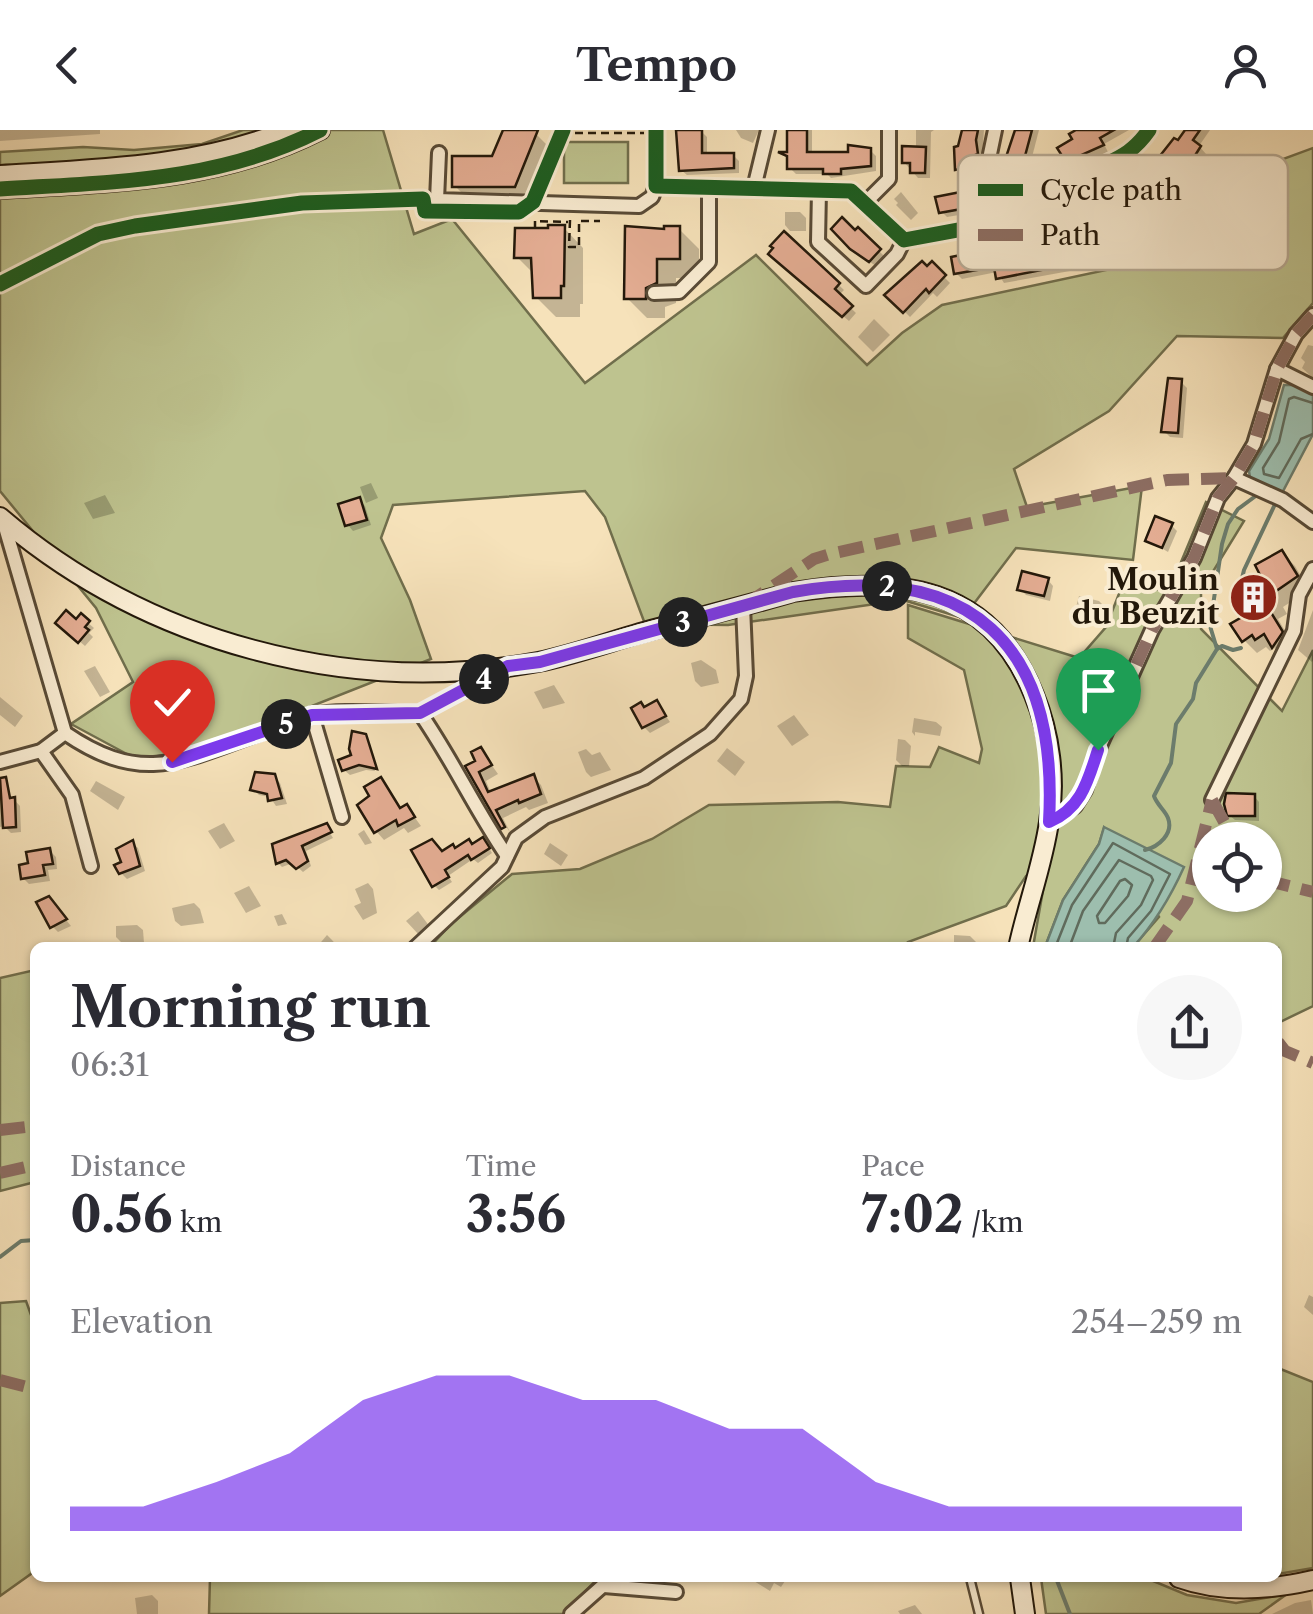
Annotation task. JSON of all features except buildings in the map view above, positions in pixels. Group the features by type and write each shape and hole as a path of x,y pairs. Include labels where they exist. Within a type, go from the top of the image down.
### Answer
{"main road":[{"path":"0,175 172,162 229,151 288,130"},
{"path":"0,189 206,171 268,154 320,130"},
{"path":"2,518 80,574 166,620 214,640 316,665 410,672 540,662 793,592 829,586 880,585 919,591 958,604 994,628 1010,647 1043,718 1052,777 1049,822 1019,942"},
{"path":"1198,1582 1226,1588 1281,1587 1313,1580"},
{"path":"1021,1582 1025,1614"}],"street":[{"path":"754,188 768,130"},
{"path":"866,204 889,179 889,130"},
{"path":"990,155 996,130"},
{"path":"1125,155 1136,149 1148,130"},
{"path":"439,153 437,200 526,207 639,206 652,197 656,186 656,131"},
{"path":"656,186 851,191 904,240"},
{"path":"654,293 680,292 709,262 709,188"},
{"path":"819,190 818,242 866,286 897,254 904,240"},
{"path":"904,240 958,229"},
{"path":"1049,822 1074,806 1085,790 1098,750 1152,630 1194,558 1218,498 1254,444 1276,369 1296,334 1313,315"},
{"path":"1276,369 1313,387"},
{"path":"1234,478 1313,522"},
{"path":"2,518 65,733 112,760 144,766 172,762 312,715 420,713 508,666"},
{"path":"1212,800 1294,631 1298,595 1313,569"},
{"path":"422,942 502,868 516,838 545,817 644,778 710,734 740,699 746,676 744,606"},
{"path":"420,713 445,746 481,818 507,856"},
{"path":"312,715 342,817"},
{"path":"0,762 41,751 65,733"},
{"path":"41,751 72,795 91,866"},
{"path":"572,1614 607,1582 676,1592"}],"lane":[{"path":"971,1582 979,1614"}],"path":[{"path":"562,133 656,131"},
{"path":"570,204 569,246 579,247 579,221 600,221"},
{"path":"535,228 535,221 570,222"}],"green space":[{"path":"243,130 383,130 414,234 452,219 585,383 756,255 867,365 902,333 942,305 1106,270 1288,270 1288,157 1313,148 1313,303 1283,338 1177,336 1109,411 1014,469 1027,507 1142,486 1133,560 1016,548 963,618 903,600 728,625 645,624 605,517 585,491 393,505 381,538 410,600 431,659 213,745 138,760 71,724 133,682 96,608 0,491 0,152 83,147 134,150 202,144"},
{"path":"564,142 628,142 628,183 564,183"},
{"path":"1206,502 1244,521 1201,591 1201,629 1282,711 1313,650 1313,1006 1282,1021 1282,942 1137,942 1159,917 1104,828 1099,844 1063,900 1047,942 1034,942 1045,879 1026,876 1006,906 908,942 434,942 512,874 580,869 652,839 709,805 838,802 890,807 896,766 930,767 939,747 979,763 982,749 964,670 908,638 908,605 1079,658 1106,627 1122,586 1169,591"},
{"path":"30,971 30,1183 0,1191 0,978"},
{"path":"26,1301 30,1312 30,1575 0,1596 0,1303"},
{"path":"1282,1370 1313,1382 1313,1568 1282,1573"},
{"path":"210,1582 594,1582 563,1614 209,1614"},
{"path":"1042,1582 1156,1582 1187,1595 1236,1603 1287,1594 1259,1614 1046,1614"}],"water":[{"path":"1284,385 1294,385 1313,395 1313,434 1282,493 1250,478 1249,471 1269,439"},
{"path":"1104,827 1184,867 1168,900 1137,942 1047,942 1063,900 1099,844"}],"waterway":[{"path":"1145,850 1160,843 1169,829 1168,818 1154,796 1171,763 1176,724 1217,649 1210,626 1228,524 1238,509 1257,495"},
{"path":"1240,587 1277,500"},
{"path":"1217,649 1241,648"},
{"path":"0,1257 21,1241 30,1240"},
{"path":"1058,1582 1070,1614"}],"marked path":[{"path":"1049,822 1075,806 1085,790 1098,750 1152,630 1194,558 1218,498 1254,444 1277,369 1296,334 1313,315"},
{"path":"743,606 814,559 830,554 1167,480 1234,478"},
{"path":"1212,800 1224,822"},
{"path":"1158,942 1187,901 1212,800"},
{"path":"1282,884 1313,892"},
{"path":"1282,1047 1313,1063"},
{"path":"0,1130 30,1127"},
{"path":"0,1173 30,1166"},
{"path":"0,1380 30,1388"}],"cycle path":[{"path":"0,189 124,181 203,170 282,147 320,130"},
{"path":"0,284 98,234 135,226 302,203 423,199 425,211 519,212 533,202 563,130"},
{"path":"656,130 656,186 851,191 904,240 958,230"},
{"path":"1122,155 1149,130"}],"place":[{"name":"Moulin du Beuzit","path":"1254,597"}],"route":[{"path":"172,762 312,715 420,713 508,666 540,662 793,592 829,586 880,585 919,591 958,604 994,628 1010,647 1043,718 1052,777 1049,822 1074,806 1085,790 1098,750"}]}
